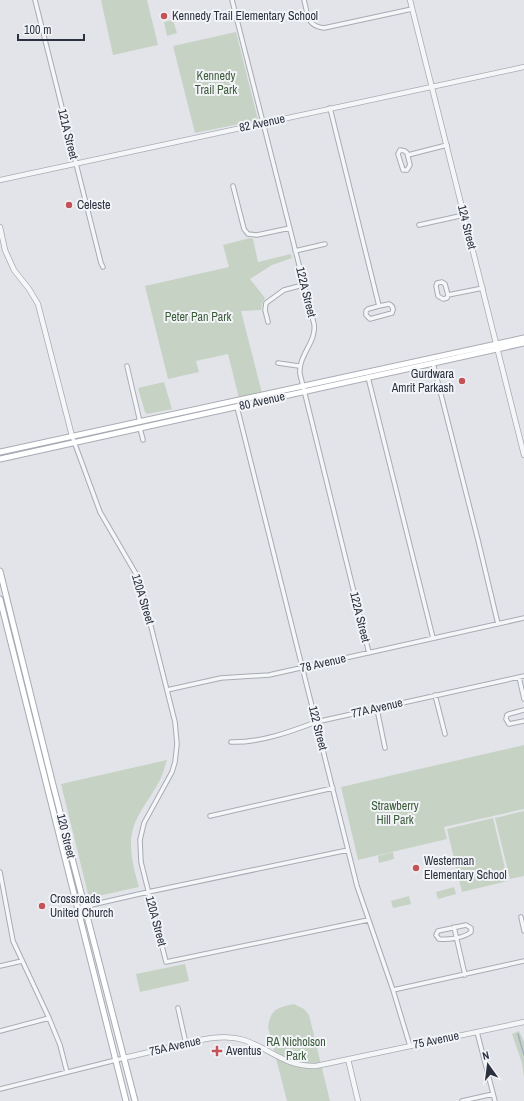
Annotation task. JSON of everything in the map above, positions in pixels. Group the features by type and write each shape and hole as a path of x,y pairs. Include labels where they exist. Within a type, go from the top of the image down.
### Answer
{"main road":[{"name":"80 Avenue","path":"0,452 184,412 433,363 524,338"},
{"name":"80 Avenue","path":"0,459 237,407 384,368 450,354 524,343"},
{"path":"433,363 437,359 446,357 450,354"},
{"path":"368,377 372,373 381,371 384,368"},
{"path":"140,428 145,423 178,416 184,412"},
{"path":"118,433 121,429 137,425 140,422"},
{"name":"120 Street","path":"0,571 52,782 135,1101"},
{"name":"120 Street","path":"0,599 126,1101"},
{"path":"13,650 18,657 23,673 26,675"},
{"path":"20,679 25,685 30,704 33,706"},
{"path":"41,761 46,766 49,779 52,782"}],"street":[{"name":"121A Street","path":"36,0 101,264 103,267"},
{"name":"122A Street","path":"232,0 290,228 314,330 299,366 303,389 369,653"},
{"path":"304,0 311,24 324,28 412,9"},
{"name":"124 Street","path":"410,0 498,346 524,455"},
{"name":"82 Avenue","path":"0,180 263,122 524,67"},
{"path":"330,108 379,306"},
{"path":"408,155 447,145"},
{"path":"400,150 406,151 408,155 410,166 408,170 404,170 401,167 398,152 400,150"},
{"path":"233,186 244,229 250,235 257,235 290,228"},
{"path":"419,225 464,215"},
{"name":"120A Street","path":"0,227 5,250 14,270 29,289 38,304 74,443 100,512 139,579 175,722 177,744 175,762 172,772 144,823 140,840 141,862 166,962 368,920"},
{"path":"295,251 325,244"},
{"path":"448,296 445,284 442,282 437,283 436,288 439,298 445,299 448,296 483,288"},
{"path":"268,322 266,302 284,290 303,284"},
{"path":"389,304 392,306 392,313 370,319 366,314 366,311 379,306 389,304"},
{"path":"278,363 299,366"},
{"path":"433,363 498,624"},
{"path":"126,366 140,422"},
{"path":"368,377 433,638"},
{"name":"122 Street","path":"237,407 357,886 393,990 410,1046"},
{"path":"140,428 143,440"},
{"name":"78 Avenue","path":"167,690 221,678 264,676 524,618"},
{"name":"77A Avenue","path":"232,742 242,742 289,732 316,722 524,676"},
{"path":"519,677 524,698"},
{"path":"435,695 445,734"},
{"path":"377,709 385,748"},
{"path":"524,710 507,715 506,719 509,724 524,721"},
{"path":"210,816 333,788"},
{"path":"78,908 348,850"},
{"path":"0,872 13,941 49,1018 60,1045 67,1072"},
{"path":"521,917 524,931"},
{"path":"466,925 471,928 471,932 468,935 456,937 441,939 436,935 438,931 466,925"},
{"path":"454,928 465,975"},
{"path":"0,966 22,961"},
{"path":"393,990 524,961"},
{"path":"178,1008 186,1044"},
{"path":"0,1031 49,1018"},
{"name":"75 Avenue","path":"348,1059 524,1022"},
{"path":"477,1032 495,1101"},
{"name":"75A Avenue","path":"0,1089 211,1038 231,1037 245,1040 292,1063 303,1066 316,1066 348,1059"},
{"path":"348,1059 358,1101"},
{"path":"462,1101 493,1094"}],"green space":[{"path":"101,0 147,0 158,45 113,55"},
{"path":"173,20 177,33 167,36 164,22"},
{"name":"Kennedy Trail Park","path":"236,32 258,120 195,133 173,46"},
{"name":"Peter Pan Park","path":"250,238 253,239 258,262 291,254 292,258 272,265 250,279 265,298 261,310 241,311 262,393 239,398 228,354 196,361 199,372 168,379 145,286 229,267 223,245"},
{"path":"164,382 172,409 147,414 145,412 138,388"},
{"name":"Strawberry Hill Park","path":"524,745 524,809 444,827 447,839 358,860 341,787"},
{"path":"167,760 156,788 137,818 132,835 132,855 139,887 89,898 61,784"},
{"path":"524,811 524,876 510,879 495,818"},
{"path":"493,818 508,881 462,892 447,829"},
{"path":"393,852 394,859 379,863 378,856"},
{"path":"454,887 456,894 438,899 436,892"},
{"path":"409,896 411,904 393,908 391,901"},
{"path":"185,964 189,981 140,992 136,974"},
{"name":"RA Nicholson Park","path":"294,1004 304,1009 309,1015 330,1101 287,1101 268,1027 273,1012 279,1008"},
{"path":"519,1031 524,1042 524,1078 522,1063 512,1034"}],"waterway":[{"path":"518,1034 524,1055"}],"place":[{"name":"Kennedy Trail Elementary School","path":"164,16"},
{"name":"Celeste","path":"69,205"},
{"name":"Gurdwara Amrit Parkash","path":"462,381"},
{"name":"Westerman Elementary School","path":"416,868"},
{"name":"Crossroads United Church","path":"42,906"},
{"name":"Aventus","path":"217,1051"}]}
